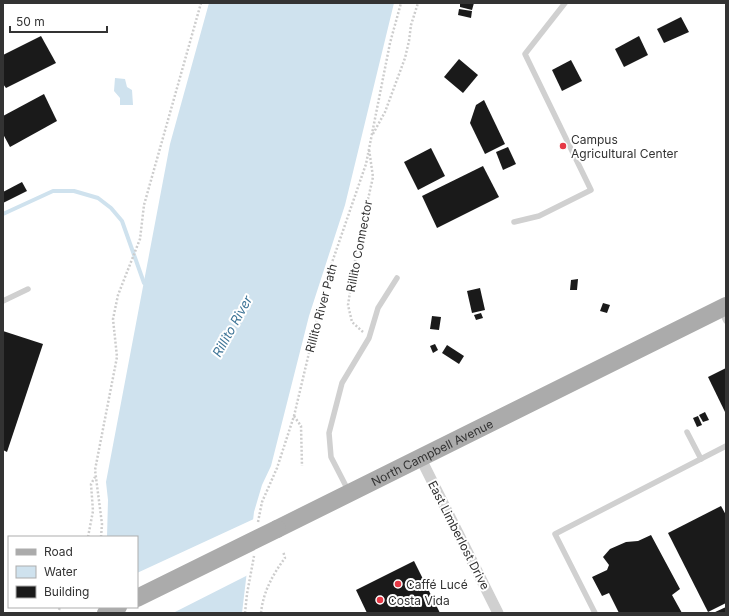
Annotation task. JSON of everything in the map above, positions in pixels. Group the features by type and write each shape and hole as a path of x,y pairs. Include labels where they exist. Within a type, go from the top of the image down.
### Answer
{"main road":[{"name":"North Campbell Avenue","path":"138,598 420,457 724,312"},
{"path":"106,613 116,608"}],"street":[{"name":"East Limberlost Drive","path":"420,457 498,613"}],"lane":[{"path":"514,222 539,216 591,190 525,54 564,3"},
{"path":"350,492 331,457 329,433 342,382 369,338 378,308 396,278"},
{"path":"3,301 28,289"},
{"path":"687,432 701,459"},
{"path":"596,613 555,534 726,446"}],"path":[{"path":"101,536 102,524 100,501 95,470 117,357 113,319 118,295 140,239 144,205 201,3"},
{"name":"Rillito River Path","path":"257,528 262,502 277,468 294,416 327,277 366,164 390,43 400,3"},
{"path":"371,136 385,112 405,58 411,25 418,3"},
{"name":"Rillito Connector","path":"369,146 373,177 357,248 348,305 352,322 369,338"},
{"path":"294,416 301,426 302,466"},
{"path":"88,536 93,511 91,484 95,477"},
{"path":"245,613 255,550"},
{"path":"261,613 262,604 273,575 285,558 283,551"}],"water":[{"name":"Rillito River","path":"209,3 394,3 345,205 309,316 271,466 262,485 254,512 242,613 97,613 138,608 138,536 107,536 108,500 106,482 170,144"},
{"path":"115,78 125,79 127,87 132,90 133,105 120,105 120,98 114,91"}],"pier":[{"path":"256,518 248,575 173,613 95,613 95,608 138,608 138,573"}],"building":[{"path":"460,3 474,3 472,10 460,7"},
{"path":"459,9 472,11 471,18 458,15"},
{"path":"681,17 689,32 664,43 657,29"},
{"path":"41,36 56,63 6,88 3,84 3,55"},
{"path":"639,36 648,55 624,67 615,49"},
{"path":"459,59 478,75 463,93 444,77"},
{"path":"571,60 582,81 562,91 552,70"},
{"path":"44,94 57,121 10,147 3,134 3,116"},
{"path":"484,100 505,144 485,154 470,123 476,105"},
{"path":"508,147 516,164 503,170 496,152"},
{"path":"431,148 445,176 418,190 404,162"},
{"path":"483,166 499,197 437,228 422,196"},
{"path":"22,182 27,191 3,203 3,192"},
{"path":"578,279 577,290 570,290 571,280"},
{"path":"480,288 485,310 472,313 467,291"},
{"path":"603,303 610,305 607,313 600,311"},
{"path":"481,313 483,318 476,320 474,315"},
{"path":"432,316 441,317 439,330 430,329"},
{"path":"3,331 43,344 7,452 3,450"},
{"path":"435,344 438,350 433,353 430,346"},
{"path":"447,345 464,356 459,364 442,353"},
{"path":"726,368 726,414 708,377"},
{"path":"705,412 709,420 703,422 699,415"},
{"path":"698,416 702,425 697,427 693,418"},
{"path":"721,506 726,515 726,603 708,612 668,533"},
{"path":"651,535 680,589 672,595 682,613 619,613 609,593 602,596 592,577 607,570 609,565 603,557 610,549 626,542 638,541"},
{"path":"414,561 440,613 367,613 356,590"},
{"path":"726,607 726,613 713,613"}],"waterway":[{"path":"3,214 53,191 74,191 98,198 111,208 122,221 144,283 149,286"}],"place":[{"name":"Campus Agricultural Center","path":"563,146"},
{"name":"Caffé Lucé","path":"398,584"},
{"name":"Costa Vida","path":"380,600"}]}
